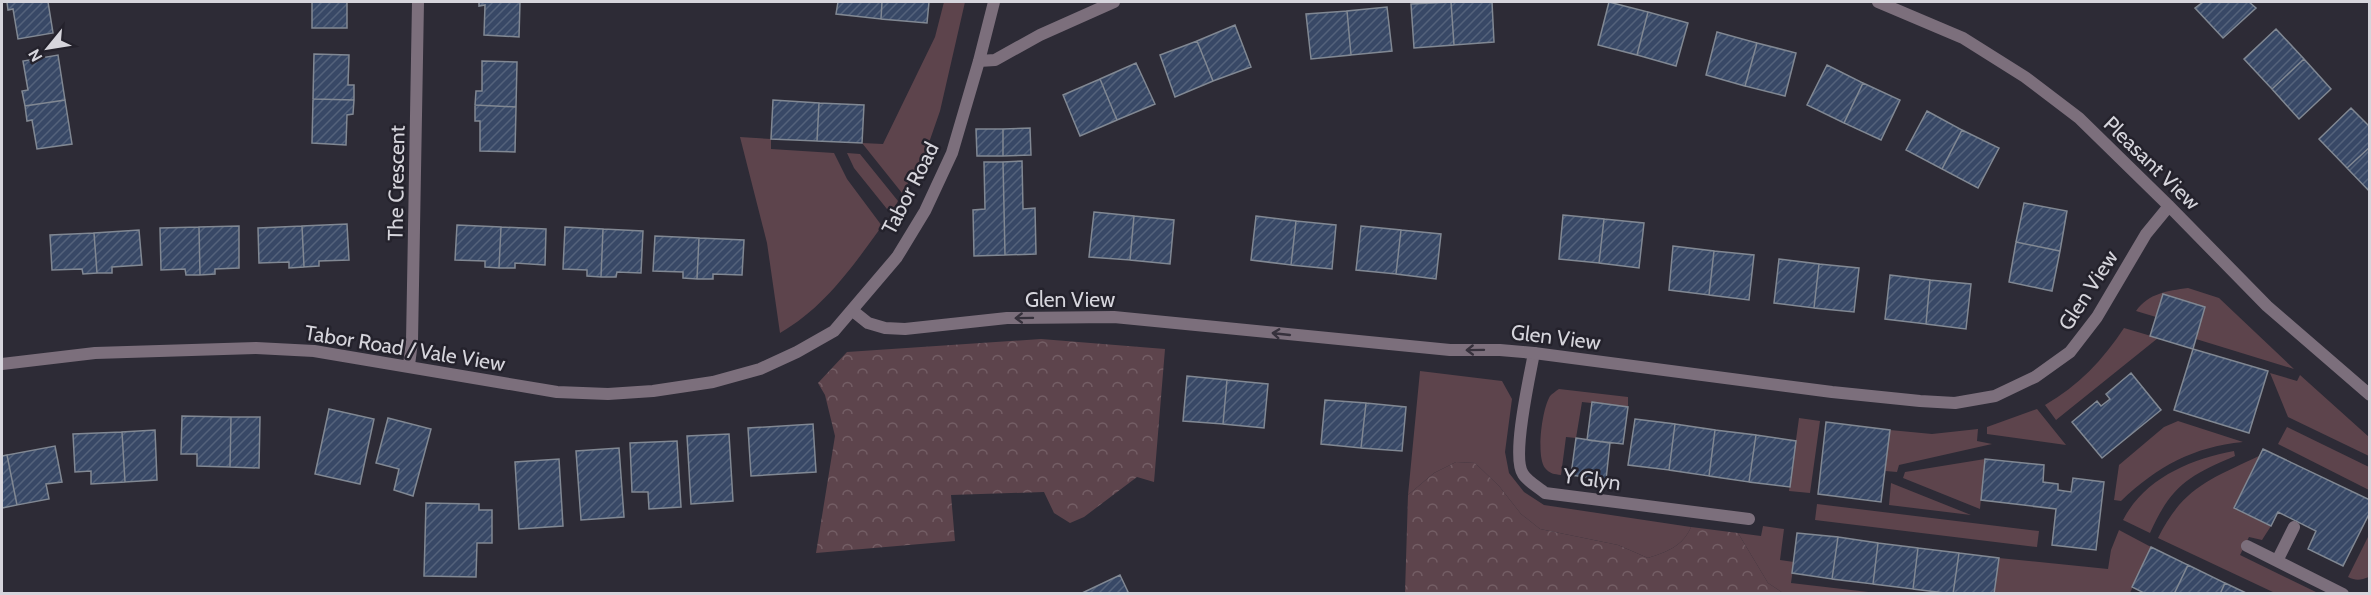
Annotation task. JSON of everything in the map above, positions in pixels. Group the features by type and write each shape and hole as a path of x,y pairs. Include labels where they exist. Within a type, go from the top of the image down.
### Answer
{"street":[{"name":"The Crescent","path":"409,365 412,330 418,2"},
{"name":"Tabor Road","path":"797,352 834,331 853,311 897,257 926,211 952,153 980,61 994,2"},
{"path":"980,61 995,60 1040,35 1114,2"},
{"name":"Pleasant View","path":"1878,2 1963,38 2025,76 2079,118 2267,306 2370,395"},
{"name":"Glen View","path":"853,311 868,323 885,328 905,329 1007,318 1114,317 1450,350 1534,353 1832,392 1955,403 1995,396 2035,377 2070,352 2097,317 2146,234 2169,206"},
{"name":"Tabor Road / Vale View","path":"2,364 70,354 256,348 314,351 409,365 557,392 608,394 653,391 713,382 759,369 797,352"},
{"name":"Y Glyn","path":"1534,353 1518,456 1522,474 1545,492 1749,519"},
{"path":"2277,561 2294,527"},
{"path":"2247,546 2343,594"}],"green space":[{"path":"944,2 965,2 940,111 924,157 902,193 862,143 883,144 935,37"},
{"path":"740,137 771,139 771,149 834,153 847,179 882,226 849,271 824,299 796,323 780,333 767,243"},
{"path":"847,153 860,154 898,201 891,214 854,168"},
{"path":"2188,288 2219,298 2294,369 2196,339 2205,307 2156,317 2136,311 2153,297"},
{"path":"2124,328 2158,338 2056,420 2045,405 2089,371"},
{"path":"1041,339 1165,349 1154,482 1137,477 1084,517 1070,523 1054,513 1044,492 951,495 955,541 816,553 835,436 825,395 818,383 847,352"},
{"path":"1420,371 1502,381 1512,399 1505,452 1509,473 1524,492 1544,505 1691,527 1688,534 1674,547 1648,558 1618,545 1540,529 1521,514 1499,486 1475,463 1456,462 1434,473 1408,495"},
{"path":"2270,373 2297,381 2300,375 2369,437 2369,456 2288,417"},
{"path":"1559,389 1628,397 1628,407 1582,402 1576,438 1566,437 1561,475 1550,473 1545,468 1540,444 1546,404"},
{"path":"2037,409 2066,445 1987,434 1987,427"},
{"path":"1799,418 1820,421 1810,493 1789,491"},
{"path":"2178,421 2243,442 2208,448 2177,460 2149,478 2121,501 2114,500 2119,465 2164,427"},
{"path":"2287,427 2369,467 2369,490 2278,444"},
{"path":"1978,429 1977,441 1992,444 1899,465 1897,472 1885,471 1890,430 1932,434"},
{"path":"2234,451 2235,456 2205,470 2183,484 2166,504 2150,533 2123,520 2143,493 2170,473 2201,459"},
{"path":"2259,456 2234,508 2271,526 2262,540 2249,537 2240,555 2318,593 2275,593 2158,538 2188,496 2213,479"},
{"path":"1985,459 1980,509 1903,478 1905,472"},
{"path":"1456,462 1475,463 1499,486 1521,514 1540,529 1618,545 1648,558 1679,544 1691,527 1738,533 1768,583 1783,593 1405,593 1408,495 1434,473"},
{"path":"1891,483 1971,515 1889,505"},
{"path":"1817,504 2039,531 2037,547 1815,520"},
{"path":"1763,526 1784,529 1780,560 1794,562 1791,583 1877,593 1783,593 1768,583 1738,533 1761,536"},
{"path":"2119,530 2151,547 2130,593 1994,594 1999,558 2108,569 2111,550"},
{"path":"2369,535 2369,577 2358,580 2348,577"}],"building":[{"path":"7,2 48,2 53,33 18,39 13,9 8,10"},
{"path":"312,2 347,2 347,28 312,28"},
{"path":"479,2 520,2 519,37 484,35 485,5 479,6"},
{"path":"838,2 882,2 881,19 836,14"},
{"path":"882,2 929,2 927,23 881,19"},
{"path":"1451,2 1454,45 1414,48 1411,4"},
{"path":"1451,2 1492,2 1494,42 1454,45"},
{"path":"1609,2 1648,12 1637,55 1598,45"},
{"path":"2203,2 2249,2 2256,8 2223,38 2195,8"},
{"path":"1387,7 1392,51 1351,55 1347,11"},
{"path":"1347,11 1351,55 1311,59 1306,14"},
{"path":"1648,12 1688,23 1676,66 1637,55"},
{"path":"1235,25 1251,67 1213,81 1197,41"},
{"path":"2276,29 2304,59 2272,89 2244,59"},
{"path":"1717,32 1757,43 1745,86 1706,75"},
{"path":"1197,41 1213,81 1175,97 1160,55"},
{"path":"1757,43 1796,53 1785,96 1745,86"},
{"path":"314,54 349,55 348,85 354,85 354,100 313,99"},
{"path":"58,55 65,100 25,106 22,91 28,90 23,61"},
{"path":"2304,59 2331,89 2299,119 2272,89"},
{"path":"482,61 517,62 516,107 475,105 476,91 482,91"},
{"path":"1136,63 1155,104 1117,120 1100,79"},
{"path":"1827,65 1863,83 1844,123 1807,105"},
{"path":"1100,79 1117,120 1080,136 1063,95"},
{"path":"1863,83 1900,100 1881,140 1844,123"},
{"path":"313,99 354,100 353,114 347,115 346,145 312,143"},
{"path":"65,100 72,144 37,149 32,120 27,121 25,106"},
{"path":"773,100 819,103 817,141 771,139"},
{"path":"819,103 864,105 862,143 817,141"},
{"path":"475,105 516,107 515,152 480,151 480,121 475,121"},
{"path":"2351,108 2370,127 2370,147 2347,168 2319,139"},
{"path":"1927,111 1962,130 1942,169 1906,150"},
{"path":"1030,128 1031,155 1003,156 1003,129"},
{"path":"976,129 1003,129 1003,156 977,156"},
{"path":"1962,130 1999,148 1978,188 1942,169"},
{"path":"2370,147 2370,192 2347,168"},
{"path":"1022,161 1023,209 1035,208 1036,254 1005,255 1003,162"},
{"path":"984,162 1003,162 1005,255 974,256 973,210 985,209"},
{"path":"2024,203 2067,211 2060,251 2016,242"},
{"path":"1094,212 1134,216 1130,260 1089,257"},
{"path":"1563,215 1604,219 1599,263 1559,259"},
{"path":"1134,216 1174,220 1170,264 1130,260"},
{"path":"1256,216 1296,221 1291,265 1251,260"},
{"path":"1604,219 1644,223 1639,268 1599,263"},
{"path":"1296,221 1336,225 1332,269 1291,265"},
{"path":"347,224 349,260 319,261 319,266 304,267 302,226"},
{"path":"457,225 501,227 499,268 485,267 485,261 455,260"},
{"path":"239,226 239,268 215,269 215,274 200,275 199,227"},
{"path":"302,226 304,267 289,268 289,262 259,263 258,228"},
{"path":"1361,226 1401,230 1396,274 1356,270"},
{"path":"199,227 200,275 186,275 185,269 161,270 160,228"},
{"path":"501,227 546,229 545,265 515,263 515,268 499,268"},
{"path":"565,227 603,229 601,277 587,276 587,270 563,269"},
{"path":"603,229 643,231 641,273 617,272 616,277 601,277"},
{"path":"139,230 142,265 112,267 112,273 97,273 94,233"},
{"path":"1401,230 1441,234 1436,279 1396,274"},
{"path":"94,233 97,273 83,274 82,269 52,270 50,235"},
{"path":"655,236 699,238 697,279 683,278 683,272 653,271"},
{"path":"699,238 744,240 742,275 713,274 713,279 697,279"},
{"path":"2016,242 2060,251 2052,291 2009,282"},
{"path":"1673,246 1714,251 1709,295 1669,290"},
{"path":"1714,251 1754,255 1749,300 1709,295"},
{"path":"1779,259 1819,264 1814,308 1774,303"},
{"path":"1819,264 1859,268 1854,312 1814,308"},
{"path":"1890,275 1930,280 1926,324 1885,319"},
{"path":"1930,280 1971,284 1966,329 1926,324"},
{"path":"2163,294 2205,307 2193,349 2150,336"},
{"path":"2193,349 2268,371 2249,433 2174,410"},
{"path":"2131,373 2161,410 2102,458 2072,422 2097,401 2101,406 2110,399 2106,394"},
{"path":"1187,376 1227,380 1223,424 1183,421"},
{"path":"1227,380 1268,384 1264,428 1223,424"},
{"path":"1325,400 1366,403 1361,448 1321,444"},
{"path":"1592,402 1628,407 1623,444 1587,440"},
{"path":"1366,403 1406,407 1402,451 1361,448"},
{"path":"329,409 374,419 360,484 315,474"},
{"path":"182,416 231,417 230,467 197,466 197,454 181,454"},
{"path":"231,417 260,417 259,468 230,467"},
{"path":"388,418 431,429 413,496 394,490 399,469 376,463"},
{"path":"1635,419 1675,424 1669,470 1628,465"},
{"path":"1826,422 1890,430 1881,502 1818,494"},
{"path":"813,424 816,472 751,476 748,428"},
{"path":"1675,424 1715,430 1709,476 1669,470"},
{"path":"155,430 157,480 125,482 122,432"},
{"path":"1715,430 1756,435 1749,482 1709,476"},
{"path":"122,432 125,482 91,484 91,471 75,472 73,434"},
{"path":"729,434 733,501 691,504 687,436"},
{"path":"1756,435 1796,441 1790,487 1749,482"},
{"path":"1576,438 1610,443 1606,480 1571,475"},
{"path":"677,441 681,507 649,509 648,492 632,492 630,443"},
{"path":"55,446 62,482 46,484 49,499 17,505 7,455"},
{"path":"619,448 624,517 581,520 576,451"},
{"path":"2263,449 2370,500 2370,512 2343,566 2308,549 2316,531 2278,512 2271,526 2234,508"},
{"path":"7,455 17,505 2,508 2,456"},
{"path":"559,459 563,526 519,529 515,462"},
{"path":"1985,459 2044,465 2043,482 2058,484 2058,490 2071,492 2073,478 2104,482 2096,550 2052,545 2056,509 1981,500"},
{"path":"426,503 479,504 479,510 492,510 492,543 477,543 476,577 424,576"},
{"path":"1797,533 1838,537 1832,579 1792,573"},
{"path":"1838,537 1878,543 1873,584 1832,579"},
{"path":"1878,543 1918,548 1913,589 1873,584"},
{"path":"2151,547 2188,565 2174,594 2146,594 2132,587"},
{"path":"1918,548 1959,553 1953,594 1913,589"},
{"path":"1959,553 1999,558 1994,594 1953,594"},
{"path":"2188,565 2225,583 2220,594 2174,594"},
{"path":"1120,575 1129,594 1080,594"},
{"path":"2225,583 2244,592 2248,594 2220,594"}]}
